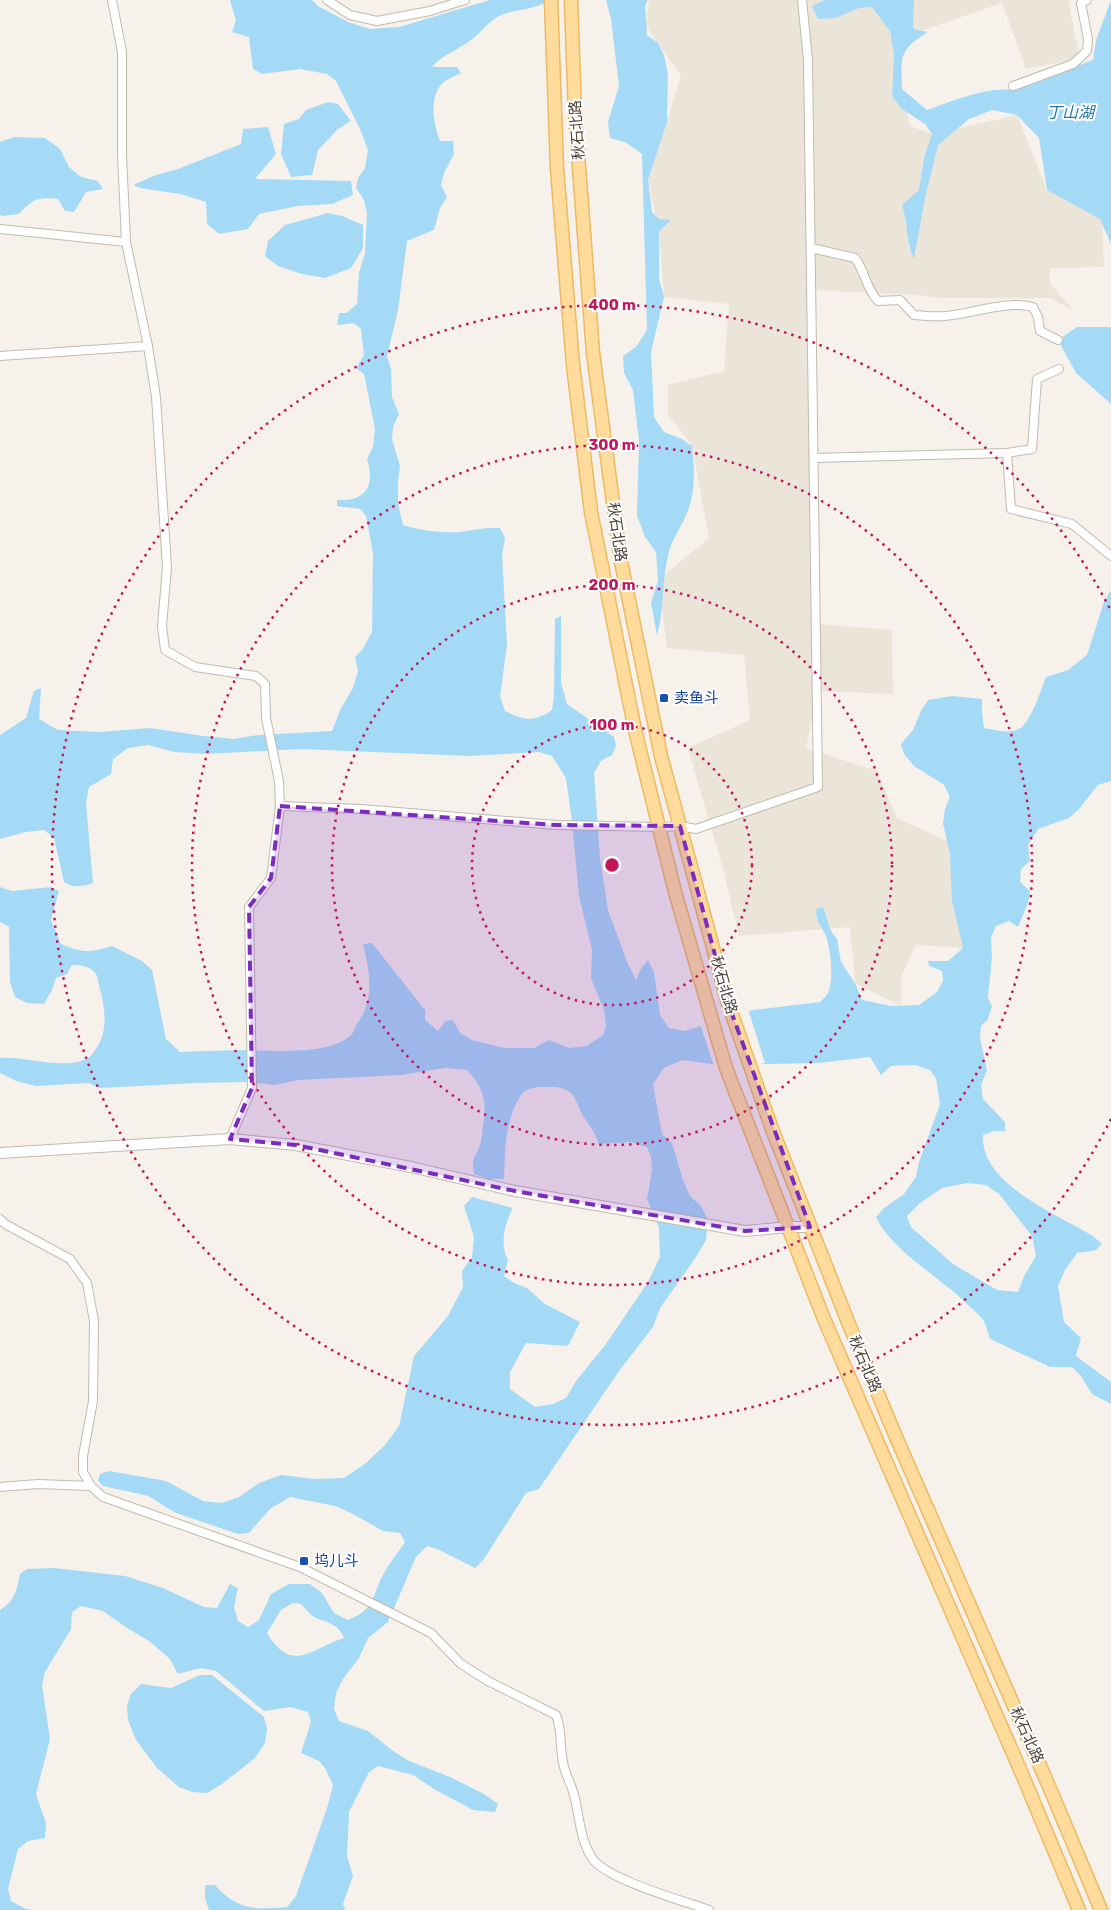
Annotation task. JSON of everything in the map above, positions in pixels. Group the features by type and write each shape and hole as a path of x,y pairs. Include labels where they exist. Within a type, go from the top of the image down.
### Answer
{"main road":[{"name":"秋石北路","path":"551,0 557,168 573,365 591,512 635,730 675,892 726,1068 788,1227 828,1328 1022,1774 1077,1909"},
{"name":"秋石北路","path":"571,0 575,114 594,354 621,562 659,746 728,1003 772,1129 892,1428 1101,1910"}],"street":[{"path":"112,0 122,52 122,155 126,242 148,346 156,397 167,567 162,626 165,650 195,667 256,676 265,684 266,718 279,781 280,806 271,878 249,907 252,1088 230,1139"},
{"path":"327,0 350,15 377,21 430,11 465,0"},
{"path":"280,806 361,809 556,825 680,826 696,829 818,787 808,60 802,0"},
{"path":"1014,86 1073,64 1087,51 1088,39 1081,3 1088,0"},
{"path":"0,228 126,242"},
{"path":"811,248 856,258 872,294 878,301 900,300 914,316 944,317 992,308 1025,305 1033,307 1038,317 1040,331 1058,340"},
{"path":"0,356 148,346"},
{"path":"814,458 1007,453 1032,449 1037,379 1059,369"},
{"path":"1007,453 1011,508 1072,524 1111,556"},
{"path":"0,1153 230,1139 296,1145 411,1167 515,1191 745,1231 810,1227"},
{"path":"0,1219 5,1224 70,1259 87,1283 94,1321 93,1401 83,1456 83,1472 91,1486 103,1497 300,1566 432,1633 461,1664 488,1681 556,1715 561,1727 560,1751 564,1768 575,1798 581,1834 592,1860 615,1876 709,1910"},
{"path":"0,1487 38,1484 91,1486"}],"highlighted area":[{"path":"280,806 556,825 680,826 728,1003 810,1227 745,1231 515,1191 296,1145 230,1139 252,1088 249,907 271,878"}],"shaded area":[{"path":"649,0 1068,0 1080,58 1026,69 1002,3 921,31 894,56 910,126 932,134 1017,115 1047,190 1102,219 1104,267 1050,268 1050,283 1074,311 1050,298 940,298 812,290 817,624 892,630 893,694 818,691 806,748 877,771 897,818 947,841 963,948 916,945 901,977 901,1006 855,983 850,927 739,936 723,869 688,748 750,720 744,655 667,648 658,580 709,538 692,446 668,414 668,385 724,371 729,304 664,297 659,231 648,180 681,76 646,26"}],"water":[{"path":"230,0 312,0 318,6 348,22 370,29 399,27 490,0 549,0 532,8 499,16 471,40 440,59 432,67 457,67 461,73 442,84 435,99 434,121 440,141 453,141 454,154 444,173 441,185 447,197 440,208 434,230 407,241 398,310 387,356 391,369 392,397 399,414 393,427 392,439 400,466 398,504 403,525 417,529 461,532 485,528 500,528 505,538 502,555 507,645 500,696 505,711 528,719 539,717 552,710 554,696 555,619 561,616 561,682 567,704 614,737 616,746 612,755 601,761 594,773 600,858 608,910 627,962 636,980 640,970 648,960 654,972 660,1015 669,1028 685,1031 753,1010 820,1002 828,993 831,981 830,955 827,940 816,914 816,909 823,907 831,931 837,939 841,962 855,983 862,1000 891,1006 919,1005 937,992 943,980 942,971 929,966 928,961 948,961 963,948 952,901 950,856 943,823 945,809 950,797 944,785 914,766 904,754 901,744 913,730 928,700 952,696 982,699 984,728 997,731 1019,729 1031,714 1046,677 1068,670 1087,655 1104,602 1111,590 1111,781 1098,785 1079,809 1069,818 1038,829 1028,845 1030,861 1021,869 1020,882 1030,891 1028,903 1018,927 1009,921 996,926 991,938 992,956 988,997 992,1007 988,1019 981,1026 980,1038 987,1070 981,1085 983,1099 1005,1122 1005,1131 994,1131 983,1135 985,1153 994,1168 1007,1183 1042,1208 1093,1236 1102,1244 1096,1250 1077,1253 1065,1270 1058,1286 1064,1322 1081,1338 1076,1356 1111,1382 1111,1404 1092,1394 1081,1376 1072,1367 1050,1367 990,1339 984,1321 980,1316 893,1241 876,1217 884,1208 904,1194 916,1177 919,1162 940,1104 936,1078 930,1070 915,1065 891,1066 881,1075 870,1057 819,1063 767,1064 711,1064 682,1060 664,1068 653,1084 662,1134 672,1143 690,1196 701,1206 708,1220 706,1240 660,1308 653,1327 619,1371 539,1489 526,1493 484,1559 475,1568 427,1546 416,1557 388,1622 368,1638 359,1658 343,1679 336,1693 334,1709 339,1721 368,1731 409,1761 450,1777 484,1794 498,1804 495,1812 473,1810 434,1789 413,1775 378,1766 369,1772 349,1812 347,1856 353,1876 343,1904 345,1910 209,1910 205,1898 205,1885 215,1885 239,1904 256,1908 287,1907 296,1896 327,1808 333,1785 325,1768 319,1761 301,1753 311,1722 308,1712 290,1707 264,1711 216,1671 201,1668 178,1674 170,1659 149,1641 103,1611 81,1606 72,1612 71,1629 45,1672 42,1685 50,1739 36,1794 46,1823 45,1838 28,1841 18,1849 8,1889 11,1901 26,1909 34,1910 0,1910 0,1610 9,1603 14,1595 20,1574 27,1569 54,1568 125,1576 163,1588 204,1607 217,1608 230,1584 238,1588 234,1607 238,1621 248,1627 259,1620 271,1594 289,1584 310,1584 322,1593 334,1613 348,1620 357,1616 368,1607 385,1571 405,1542 400,1533 383,1531 335,1506 290,1497 270,1509 249,1533 238,1534 176,1513 148,1496 103,1486 98,1481 100,1474 109,1471 166,1481 203,1501 222,1503 239,1497 259,1483 281,1475 315,1479 344,1478 366,1463 385,1445 399,1426 414,1356 448,1316 463,1287 462,1271 472,1257 474,1237 464,1206 472,1197 513,1208 504,1234 505,1254 508,1260 504,1276 514,1283 527,1288 545,1304 580,1322 568,1346 526,1343 510,1372 510,1389 535,1407 553,1404 566,1398 576,1381 606,1344 648,1282 660,1257 659,1228 647,1199 652,1170 651,1157 647,1147 631,1142 599,1144 575,1098 563,1088 534,1088 526,1090 522,1094 516,1103 509,1124 504,1179 489,1179 474,1174 473,1161 480,1145 485,1109 481,1089 467,1070 446,1068 401,1075 299,1080 274,1085 247,1082 100,1088 89,1083 36,1086 16,1081 0,1073 0,1058 68,1063 79,1062 88,1058 100,1042 105,1018 97,977 94,971 85,966 72,965 67,974 56,978 44,1004 27,1003 15,997 10,982 9,927 0,922 0,887 12,891 51,887 59,891 51,920 61,944 86,951 112,946 142,961 152,970 166,1039 180,1052 318,1049 343,1041 353,1033 367,1005 369,975 363,944 372,943 425,1010 425,1020 438,1031 445,1021 453,1020 460,1033 472,1040 504,1048 534,1048 549,1040 569,1048 587,1046 603,1035 606,1026 604,1010 591,978 592,950 579,896 566,778 552,756 539,752 470,756 301,749 206,754 174,752 148,745 128,748 113,759 111,774 89,787 86,803 93,883 78,886 64,882 54,838 44,830 26,832 0,839 0,735 26,718 34,691 41,688 39,719 58,730 100,732 150,728 234,739 258,735 332,731 340,710 353,688 358,671 355,657 362,650 372,632 373,553 366,516 360,509 337,506 337,500 347,500 361,495 369,484 370,477 367,459 373,447 375,429 364,374 356,368 364,355 361,329 354,323 337,325 339,313 346,313 357,304 359,273 365,253 367,214 364,200 356,188 358,178 365,168 368,150 360,129 336,81 327,74 300,69 262,74 253,69 249,37 232,32 236,21","holes":["967,1183 986,1185 999,1194 1032,1236 1036,1256 1024,1276 1018,1292 997,1290 953,1264 911,1227 907,1216 920,1203 942,1188","293,1603 301,1604 314,1617 336,1627 344,1638 303,1655 294,1656 285,1653 276,1646 267,1633 281,1610"]},
{"path":"606,0 648,0 645,6 647,35 658,43 664,55 668,75 667,122 648,180 652,212 659,219 671,220 659,231 659,279 664,297 651,352 654,417 664,432 682,439 692,446 694,477 689,507 671,547 667,562 657,635 651,603 658,580 656,552 645,537 637,516 639,441 633,390 624,373 623,356 636,347 647,330 642,154 625,142 610,138 608,122 619,86 611,19"},
{"name":"丁山湖","path":"825,0 914,0 913,29 928,32 912,44 904,54 902,61 902,89 927,110 980,93 1013,90 1093,60 1096,40 1111,0 1111,244 1100,219 1047,190 1039,138 1017,115 992,110 969,119 938,145 925,198 914,259 902,205 919,190 924,158 932,134 925,124 902,109 892,96 894,55 890,31 872,7 859,8 835,18 818,19 812,6"},
{"path":"328,102 338,104 351,121 338,129 318,150 312,175 291,177 281,154 284,124 299,119 306,110"},
{"path":"268,127 276,154 255,179 351,181 353,195 332,204 298,206 259,214 248,229 219,234 207,224 206,202 180,194 140,188 133,185 241,144 243,129"},
{"path":"14,137 45,138 60,149 69,167 81,177 98,181 103,189 86,192 74,212 65,211 58,199 45,198 32,202 19,214 0,215 0,142"},
{"path":"328,213 342,216 363,225 363,248 351,268 325,278 302,274 278,266 265,256 268,241 285,225"},
{"path":"1077,327 1111,327 1111,404 1076,373 1058,340"},
{"path":"200,1675 212,1675 264,1717 267,1729 265,1743 255,1758 222,1784 207,1793 192,1792 179,1787 157,1768 136,1740 128,1720 127,1705 131,1694 141,1684 171,1688"}],"pier":[{"path":"748,1009 765,1063 740,1067 714,1066 700,1024"}],"place":[{"name":"卖鱼斗","path":"664,698"},
{"name":"坞儿斗","path":"304,1561"}]}
